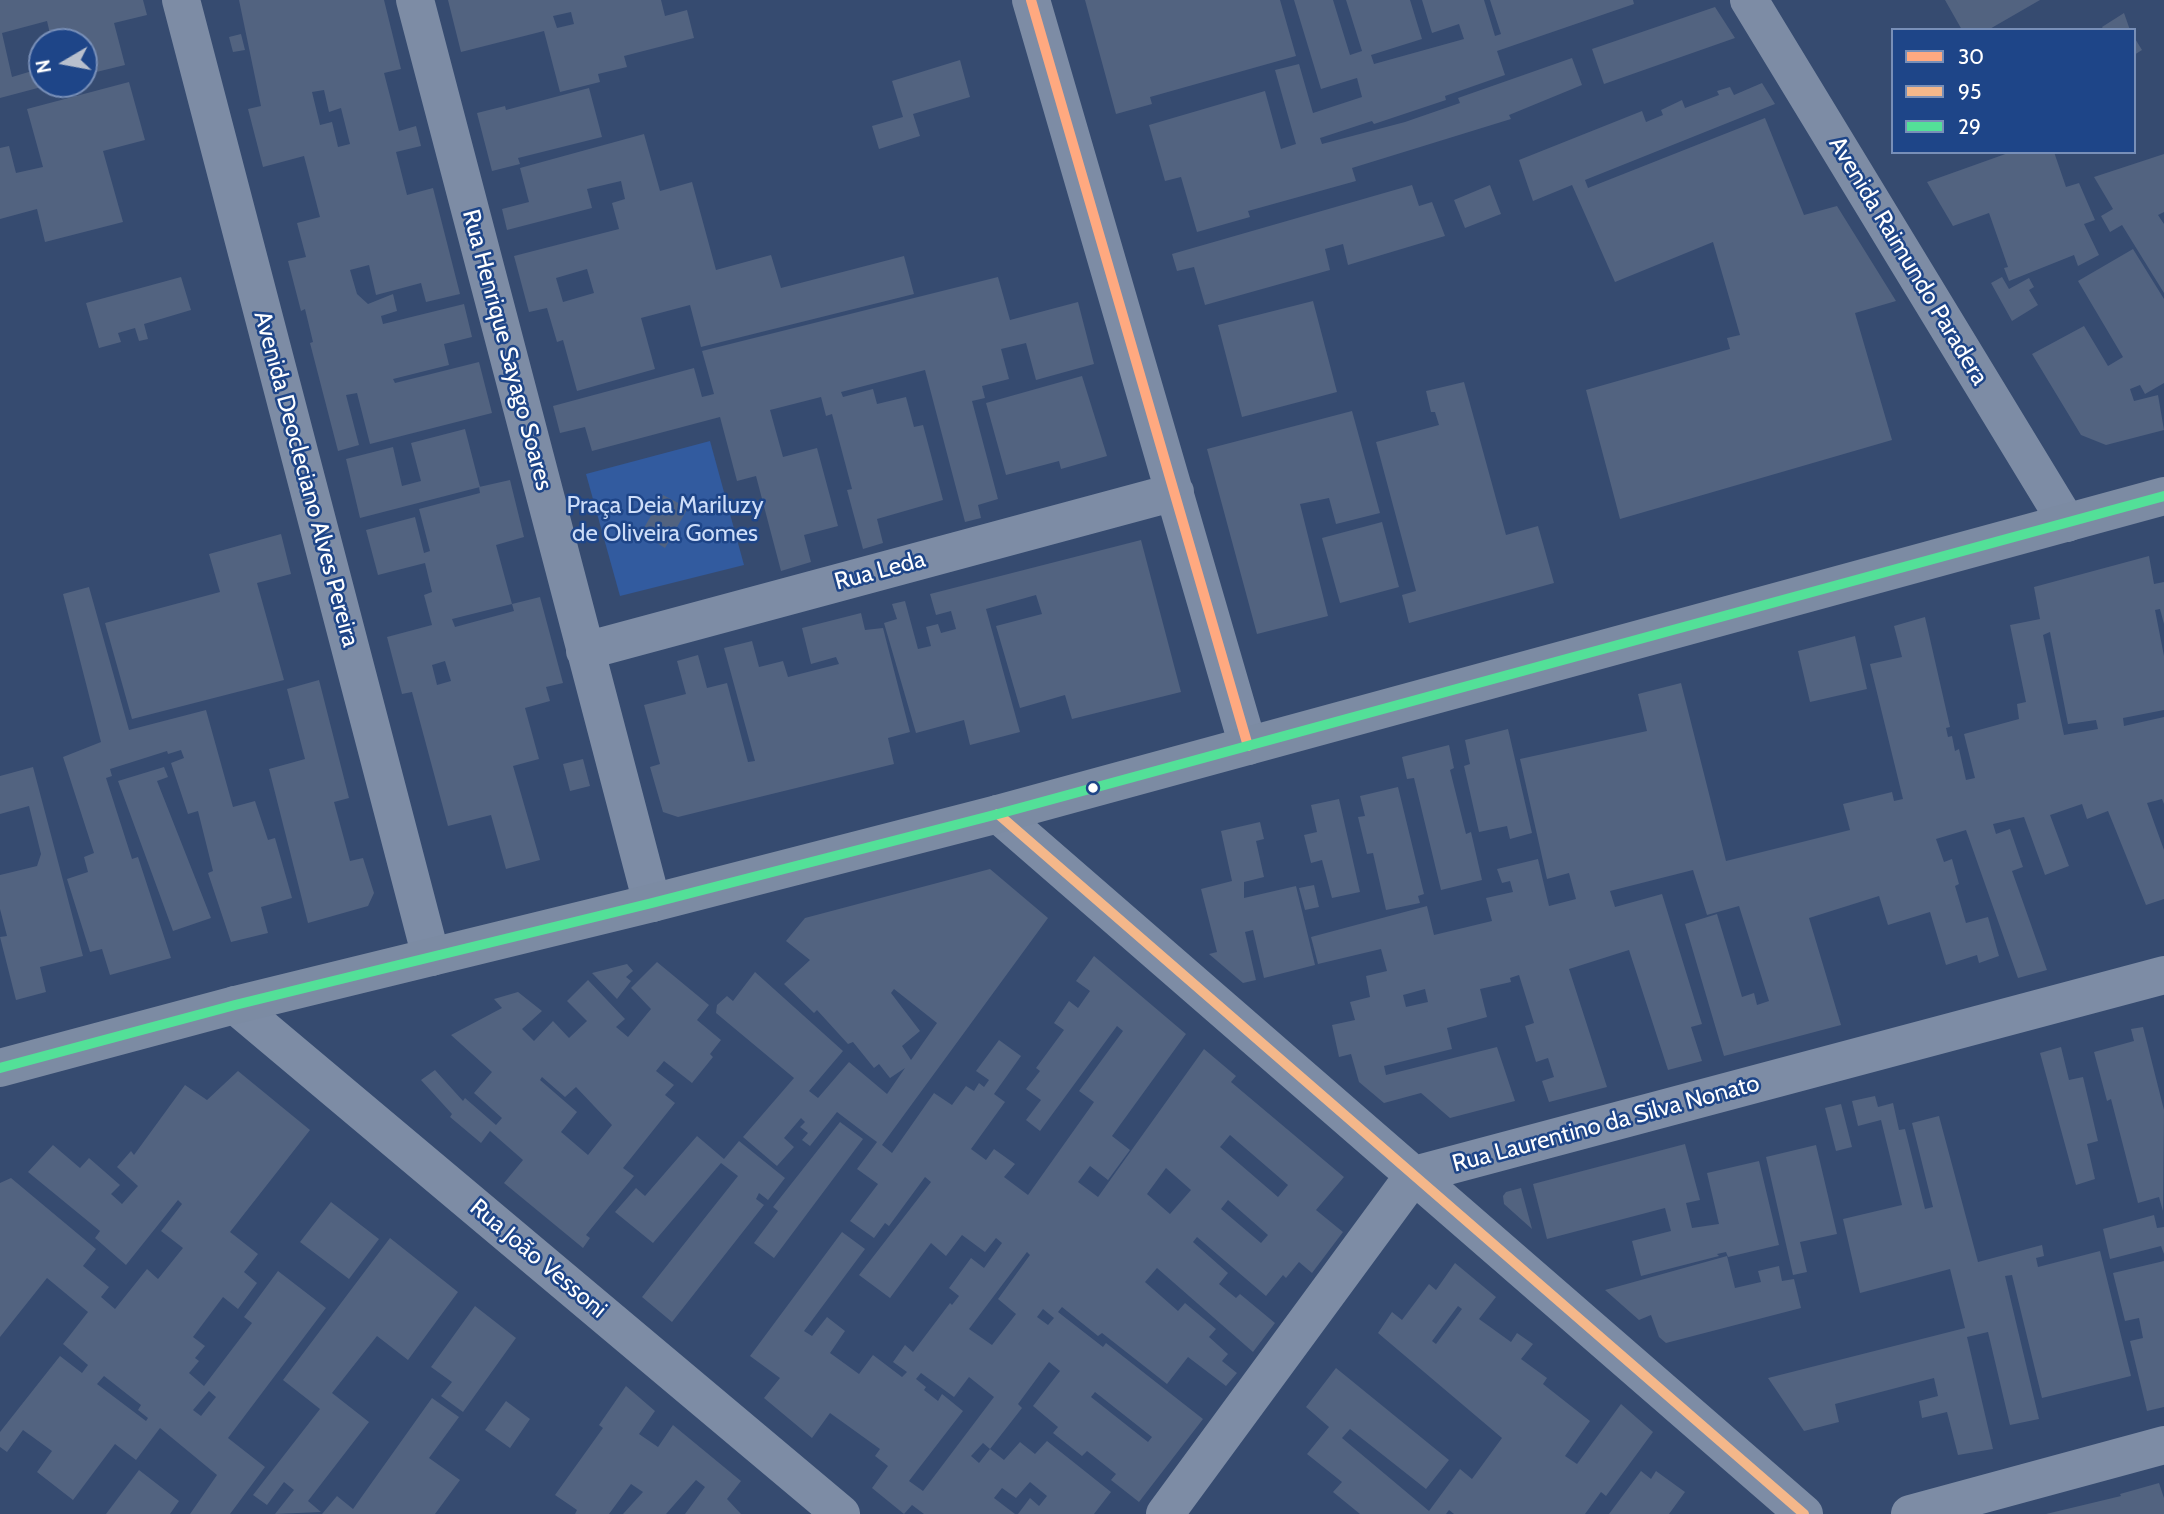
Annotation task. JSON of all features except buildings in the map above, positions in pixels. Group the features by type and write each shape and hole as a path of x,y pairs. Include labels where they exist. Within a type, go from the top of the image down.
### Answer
{"main road":[{"path":"0,1068 235,1005 652,903 998,814 2164,496"}],"street":[{"name":"Avenida Deocleciano Alves Pereira","path":"181,0 431,957"},
{"name":"Rua Henrique Sayago Soares","path":"415,0 652,903"},
{"path":"1031,0 1248,746"},
{"name":"Avenida Raimundo Paradera","path":"1749,0 2067,523"},
{"name":"Rua Leda","path":"585,650 1175,492"},
{"path":"998,814 1804,1514"},
{"name":"Rua Laurentino da Silva Nonato","path":"1414,1175 2164,975"},
{"name":"Rua João Vessoni","path":"235,1005 841,1514"},
{"path":"1165,1514 1414,1175"},
{"path":"1910,1514 2164,1445"}],"green space":[{"name":"Praça Deia Mariluzy de Oliveira Gomes","path":"710,441 744,565 620,596 586,474"}],"transit line":[{"name":"30","path":"1031,0 1248,746"},
{"name":"29","path":"0,1068 235,1005 652,903 998,814 2164,496"},
{"name":"95","path":"998,814 1804,1514"}]}
